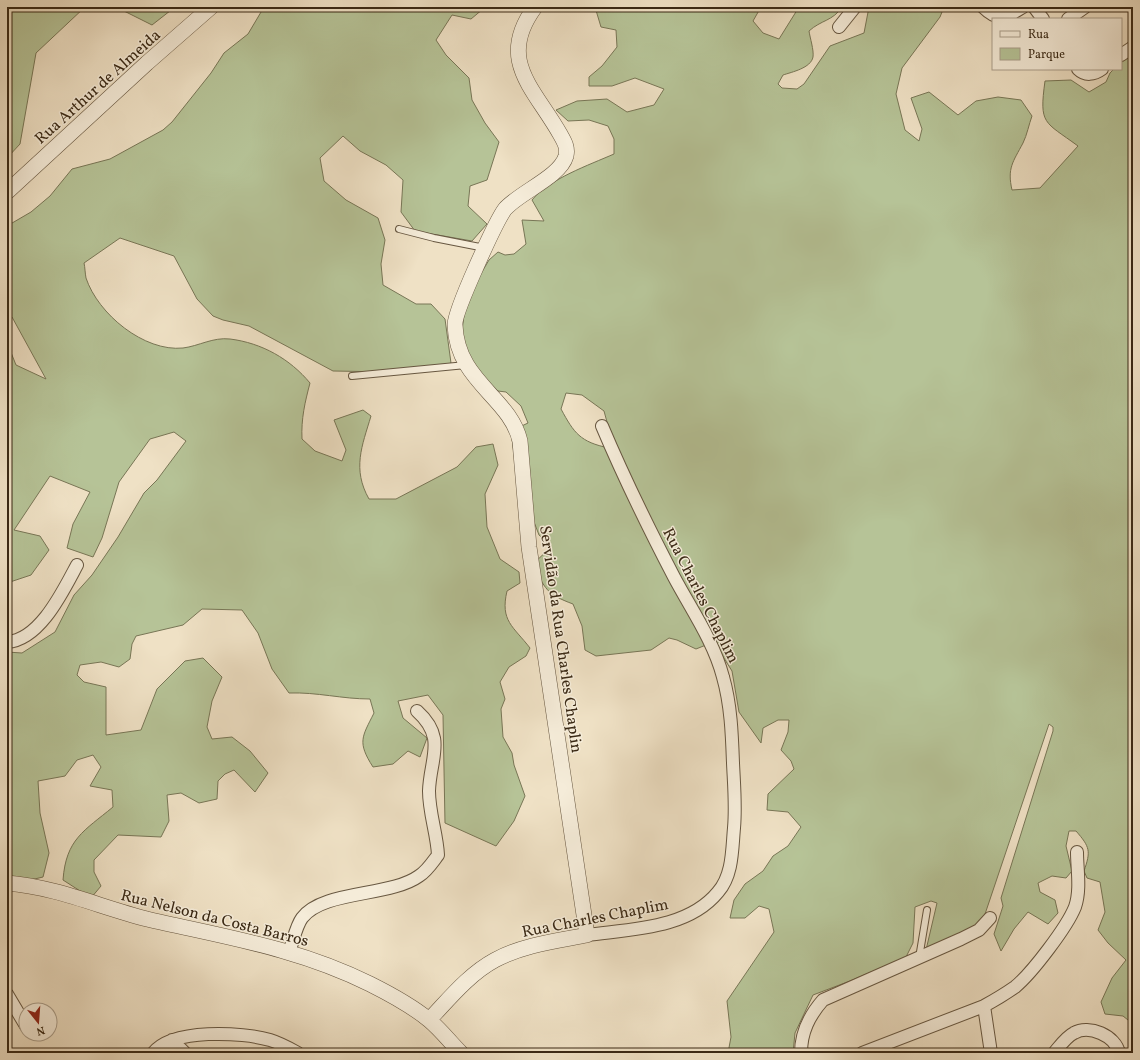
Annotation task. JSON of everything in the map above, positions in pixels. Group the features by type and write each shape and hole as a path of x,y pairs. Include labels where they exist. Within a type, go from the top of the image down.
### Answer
{"street":[{"name":"Rua Arthur de Almeida","path":"7,192 147,63 211,7"},
{"name":"Servidão da Rua Charles Chaplin","path":"536,7 528,17 520,33 518,47 519,58 523,74 564,141 566,155 562,164 555,172 530,189 505,210 492,233 463,296 455,323 457,341 466,365 472,375 512,421 520,441 529,546 587,935"},
{"path":"840,27 855,7"},
{"path":"983,7 990,14 1003,17 1024,7"},
{"path":"1034,7 1042,18"},
{"path":"1069,18 1085,7"},
{"path":"1122,55 1133,47"},
{"path":"1079,70 1085,74 1090,74 1100,70"},
{"name":"Rua Charles Chaplim","path":"429,1020 475,974 495,960 520,949 587,935 654,926 683,918 700,908 718,892 729,872 736,812 732,741 727,695 716,656 646,525 626,484 602,426"},
{"path":"7,642 24,638 36,628 56,602 77,565"},
{"path":"289,952 301,919 314,906 400,884 419,876 431,865 438,855 430,791 435,755 435,742 430,724 417,711"},
{"path":"862,1053 984,1006 1016,986 1064,928 1075,906 1078,892 1077,852"},
{"name":"Rua Nelson da Costa Barros","path":"7,883 36,886 147,918 245,939 289,952 356,977 390,994 429,1020 461,1053"},
{"path":"801,1053 801,1041 806,1024 814,1010 823,1000 919,959 979,930 990,918"},
{"path":"7,994 18,1013"},
{"path":"984,1006 991,1053"},
{"path":"1054,1053 1073,1033 1086,1029 1115,1042 1119,1053"},
{"path":"152,1053 172,1040 204,1034 243,1036 270,1040 298,1053"},
{"path":"172,1040 185,1053"}],"lane":[{"path":"399,229 434,238 486,248"},
{"path":"352,376 466,365"},
{"path":"919,959 928,910"}],"green space":[{"path":"7,7 85,7 36,53 20,144 7,158"},
{"path":"113,7 175,7 152,25"},
{"path":"264,7 482,7 483,9 471,19 452,15 436,40 446,55 469,78 472,100 485,123 499,142 487,180 470,186 468,206 487,224 472,241 415,231 401,212 403,180 386,165 360,151 343,136 320,158 324,181 346,200 378,218 385,240 381,264 383,285 416,304 431,304 445,319 451,363 443,366 392,372 333,371 249,326 213,316 197,299 174,256 120,238 84,263 86,278 92,292 112,317 124,328 153,344 168,348 183,348 212,340 230,339 264,348 294,367 310,383 306,397 302,424 302,439 315,451 342,461 346,450 334,420 363,410 371,416 364,437 360,458 361,478 369,499 396,499 457,467 476,447 493,444 498,465 485,494 487,527 500,559 519,572 520,583 507,591 505,609 513,628 530,648 526,656 509,667 500,682 505,699 501,709 503,737 512,753 514,765 525,796 514,821 496,846 445,823 443,715 428,695 398,701 403,718 427,738 420,757 408,751 393,764 373,767 363,745 364,734 374,713 370,699 289,693 272,669 258,633 242,610 202,609 183,625 136,636 132,644 130,659 119,667 101,662 80,665 77,675 84,682 106,687 106,735 141,730 157,689 185,661 203,658 222,677 212,701 207,727 212,739 232,737 250,751 268,773 255,792 234,770 225,774 218,781 217,799 199,803 181,793 167,795 169,821 161,837 118,835 94,860 94,872 101,886 91,898 63,880 65,866 72,845 78,837 113,807 112,790 90,786 101,767 93,755 77,760 65,776 38,781 40,813 49,853 43,877 22,882 7,882 7,652 22,653 55,632 74,595 92,575 118,537 144,493 157,480 186,441 174,432 150,439 119,482 102,538 93,557 67,548 73,524 90,492 50,476 14,530 40,536 49,550 31,575 7,583 7,350 10,350 16,365 46,379 12,317 7,315 7,226 31,212 50,196 72,169 110,159 163,130 172,122 211,73 224,53 248,34"},
{"path":"595,7 619,7 622,9 624,7 761,7 753,21 763,33 779,39 799,7 842,7 831,18 813,27 809,31 813,51 812,61 801,69 783,75 778,84 782,88 797,89 804,84 830,46 864,33 869,7 944,7 940,17 902,68 896,94 905,130 919,141 922,129 911,98 929,92 958,115 976,101 998,97 1021,100 1032,116 1024,140 1012,165 1010,176 1012,190 1040,188 1078,146 1046,121 1043,106 1045,81 1071,80 1089,92 1106,82 1113,70 1122,70 1122,62 1133,52 1133,1024 1123,1016 1105,1014 1101,1002 1112,978 1126,960 1108,943 1098,930 1105,912 1100,882 1087,878 1084,871 1088,859 1087,845 1076,831 1069,831 1066,846 1072,871 1066,878 1052,876 1038,883 1040,892 1055,900 1058,913 1048,924 1028,912 1014,929 1001,951 994,934 1003,906 1001,898 1053,731 1053,727 1049,724 981,926 926,950 937,903 931,901 915,907 913,943 906,957 813,995 795,1033 793,1053 728,1053 731,1037 727,1001 774,932 769,909 759,906 745,918 730,918 734,900 745,884 763,871 773,856 788,846 801,827 788,812 767,810 768,794 794,769 791,761 781,750 788,732 789,720 778,720 763,728 761,743 739,712 732,671 705,628 632,488 610,433 604,411 582,395 566,393 561,409 574,430 579,435 591,443 609,448 706,645 696,649 669,638 651,650 596,656 585,650 582,626 573,604 557,597 547,590 533,564 551,547 539,535 517,477 511,431 528,423 521,406 506,392 498,391 469,367 461,339 466,299 489,260 498,252 505,255 514,254 526,244 522,220 544,221 532,200 539,192 559,179 614,154 614,139 608,126 589,120 568,121 556,110 577,101 607,99 627,112 654,105 664,89 635,78 612,86 589,86 589,77 602,66 617,47 616,30 601,27"}]}
